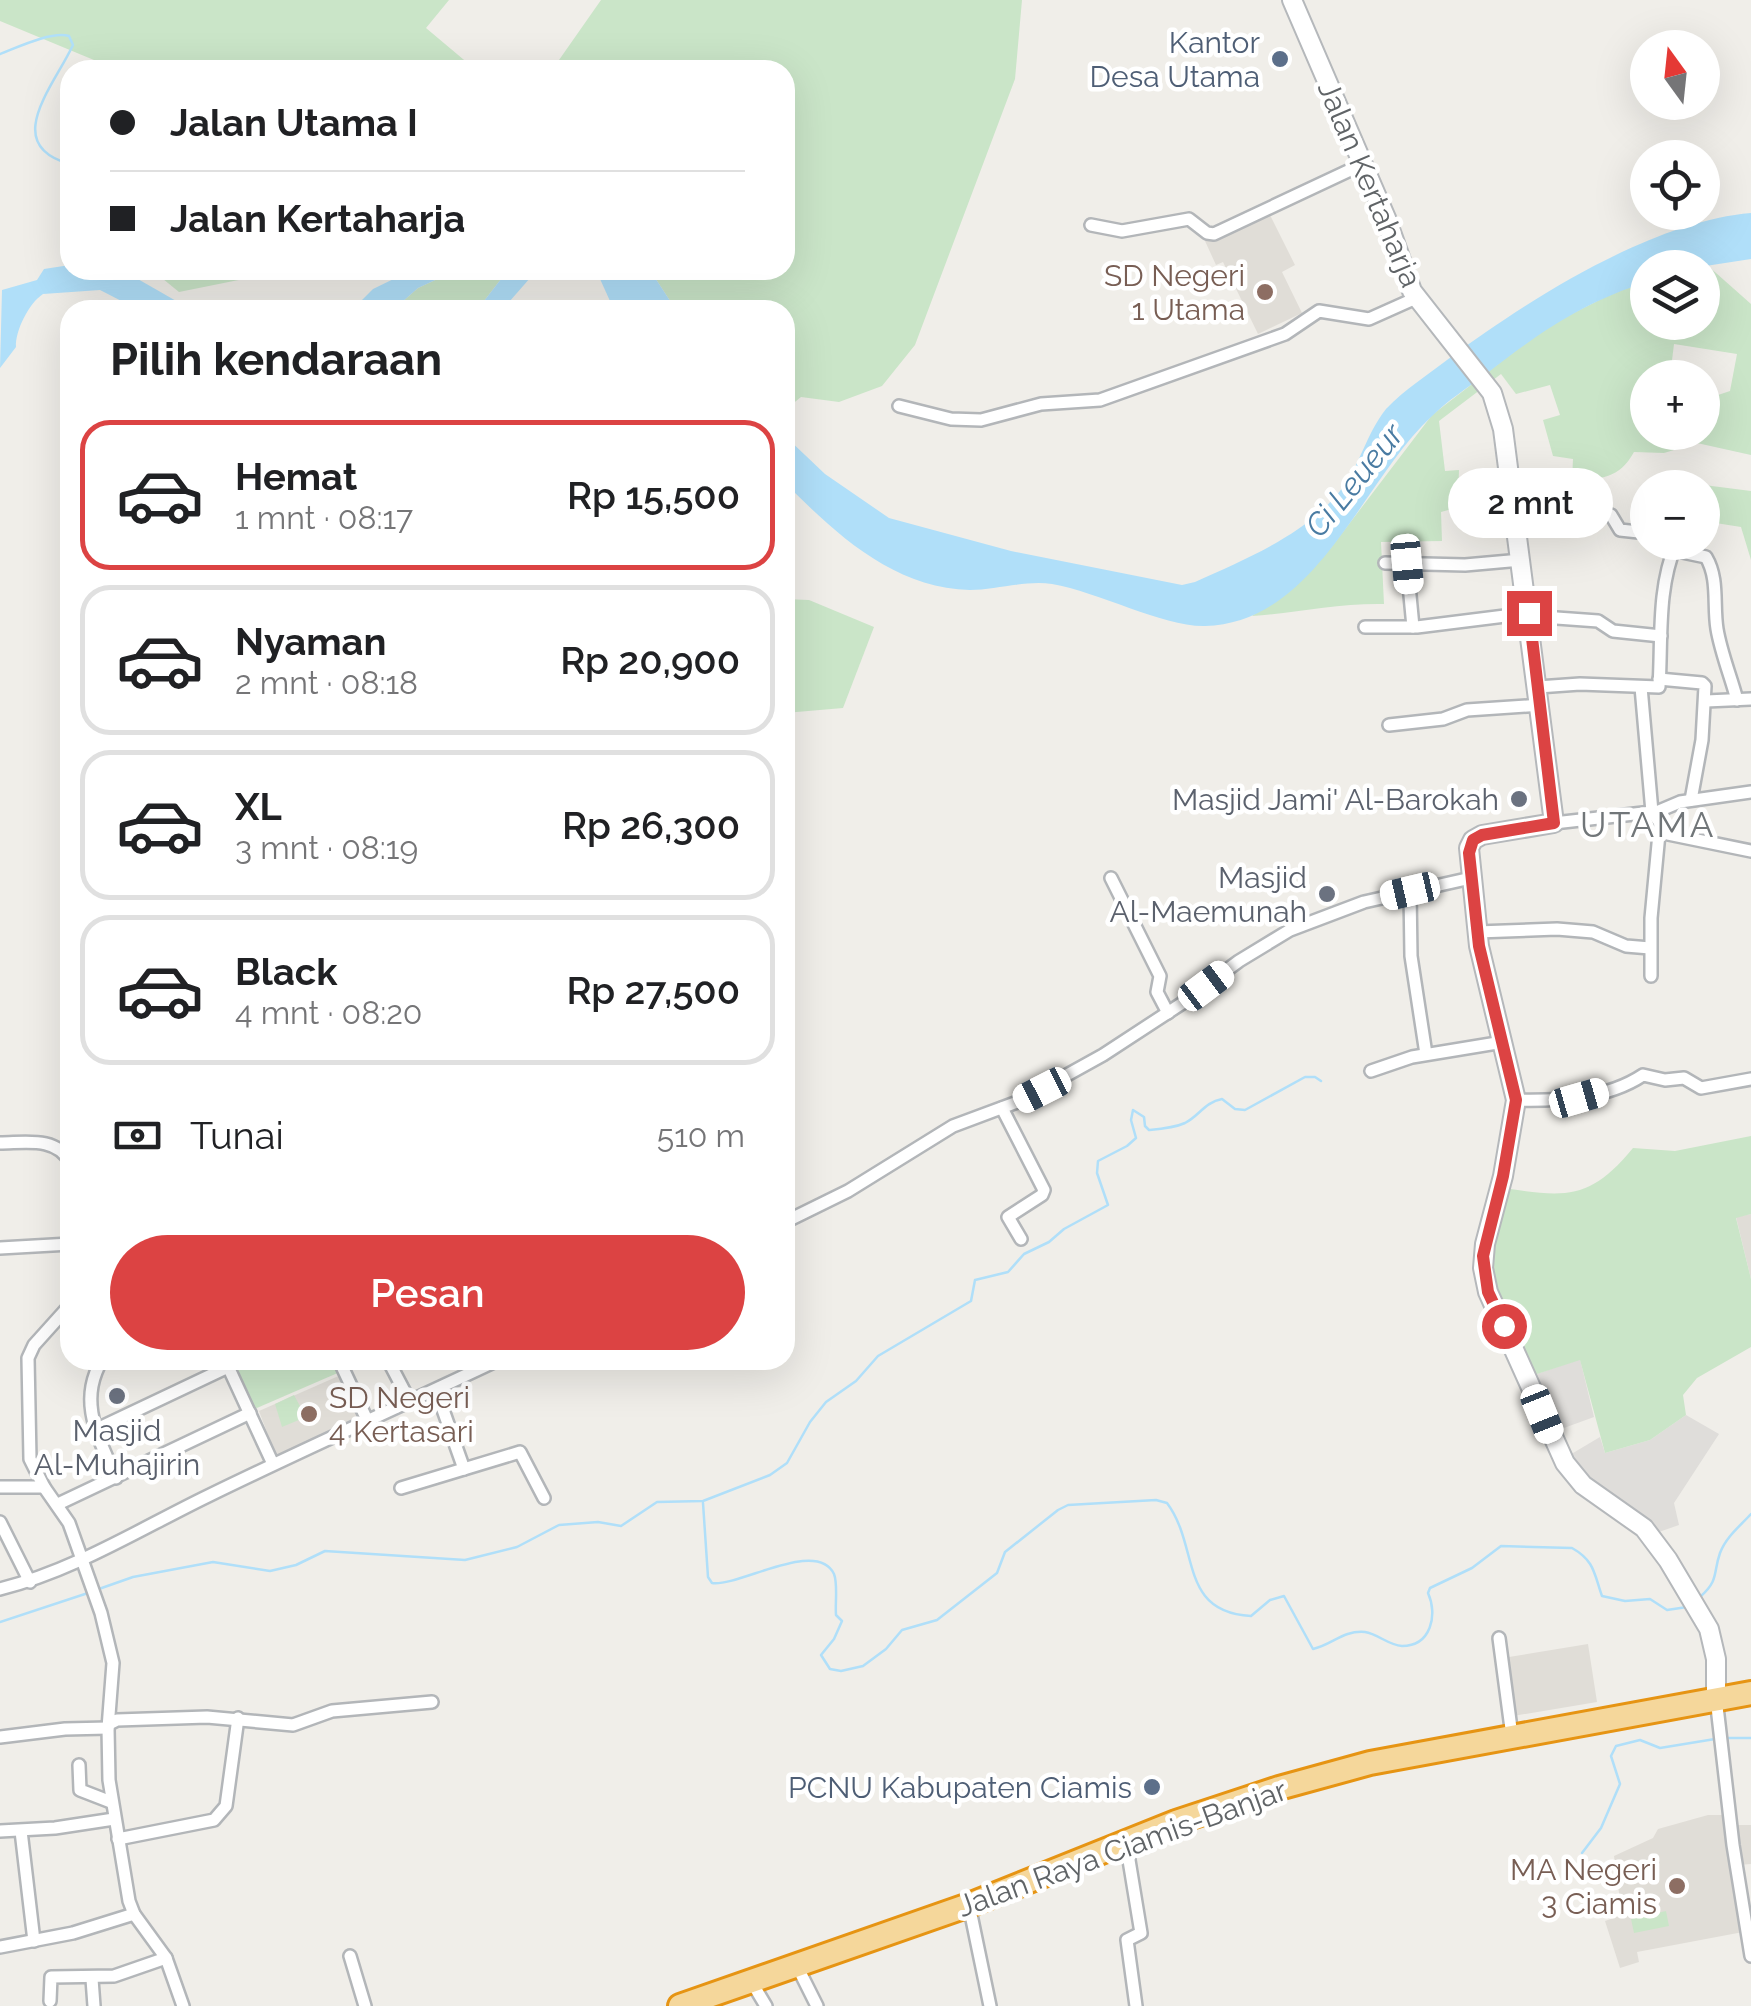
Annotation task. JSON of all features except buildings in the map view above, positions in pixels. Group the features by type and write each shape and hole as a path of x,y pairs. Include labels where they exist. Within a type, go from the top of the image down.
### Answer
{"highway":[{"name":"Jalan Raya Ciamis-Banjar","path":"680,2006 969,1906 1126,1842 1278,1788 1370,1764 1751,1693"}],"street":[{"name":"Jalan Kertaharja","path":"1292,0 1416,298 1492,393 1503,429 1522,560 1554,823"},
{"path":"1092,225 1122,231 1189,219 1207,233 1216,233 1362,164"},
{"path":"899,406 935,416 980,420 1041,404 1100,400 1285,334 1320,311 1370,318 1416,298"},
{"path":"1513,508 1607,513 1620,530 1630,531"},
{"path":"1385,564 1488,564 1522,560"},
{"path":"1389,726 1443,719 1582,684 1657,688 1670,560"},
{"path":"1706,701 1744,700 1717,630 1716,582 1708,560"},
{"path":"1407,564 1413,627"},
{"path":"1365,626 1413,627 1529,614 1598,621 1613,632 1661,636"},
{"path":"1659,679 1703,683 1706,701 1691,800"},
{"path":"1641,687 1655,816 1651,976"},
{"path":"1751,792 1691,800 1662,808 1655,816 1554,823 1477,837 1469,848 1477,932 1516,1100 1503,1176 1484,1244 1488,1292 1565,1464 1583,1485 1644,1528 1696,1605 1713,1646 1733,1846 1751,1956"},
{"path":"1655,816 1671,836 1751,851"},
{"path":"1111,878 1160,976 1157,994 1168,1011"},
{"path":"795,1217 834,1199 953,1126 1042,1090 1290,930 1352,905 1471,878"},
{"path":"1410,891 1411,956 1426,1054"},
{"path":"1477,932 1593,932 1626,946 1650,948"},
{"path":"1371,1072 1426,1054 1503,1042"},
{"path":"1516,1100 1570,1100 1627,1087 1643,1075 1665,1080 1684,1078 1701,1088 1751,1079"},
{"path":"1002,1108 1044,1190 1008,1216 1021,1239"},
{"path":"0,1143 41,1143 60,1149"},
{"path":"0,1248 60,1245"},
{"path":"60,1316 34,1346 28,1363 30,1454 44,1488 58,1504 93,1591 114,1668 108,1726 111,1802 134,1914 166,1958 183,2006"},
{"path":"99,1370 90,1398 95,1430 116,1478"},
{"path":"95,1430 214,1370"},
{"path":"229,1370 274,1464"},
{"path":"343,1370 368,1422"},
{"path":"396,1370 410,1402"},
{"path":"0,1590 30,1582 82,1559 477,1370"},
{"path":"436,1390 464,1470"},
{"path":"58,1504 250,1414"},
{"path":"401,1488 520,1452 544,1498"},
{"path":"0,1487 44,1488"},
{"path":"0,1522 4,1537 30,1582"},
{"path":"1499,1638 1512,1736"},
{"path":"0,1737 108,1726 117,1720 238,1718 293,1725 332,1710 432,1702"},
{"path":"118,1839 203,1823 221,1815 226,1806 238,1718"},
{"path":"80,1765 80,1790 111,1802"},
{"path":"0,1830 21,1831 114,1818"},
{"path":"21,1831 34,1941"},
{"path":"1126,1842 1141,1932 1126,1940 1136,2006"},
{"path":"969,1906 990,2006"},
{"path":"0,1948 73,1933 134,1914"},
{"path":"350,1956 365,2006"},
{"path":"50,2001 52,1977 92,1979 126,1974 166,1958"},
{"path":"796,1966 817,2006"},
{"path":"92,1979 94,2006"},
{"path":"752,1981 766,2006"}],"shaded area":[{"name":"SD Negeri 1 Utama","path":"1268,211 1295,265 1282,272 1302,313 1258,334 1223,262 1216,265 1205,241"},
{"path":"1751,1214 1751,1279 1736,1217"},
{"path":"1580,1359 1594,1417 1553,1432 1531,1376"},
{"name":"SD Negeri 4 Kertasari","path":"343,1374 361,1415 359,1419 276,1456 259,1411"},
{"path":"1686,1415 1719,1434 1674,1503 1679,1525 1656,1533 1586,1477 1568,1456 1600,1437 1605,1453 1650,1440"},
{"path":"1588,1644 1597,1702 1513,1716 1503,1658"},
{"name":"MA Negeri 3 Ciamis","path":"1708,1815 1724,1815 1743,1932 1637,1952 1639,1962 1620,1968 1605,1921 1622,1915 1614,1856 1653,1838 1658,1829"},
{"path":"1733,1825 1751,1825 1751,1864 1738,1865"}],"green space":[{"path":"0,0 449,0 426,28 464,60 94,60 0,21"},
{"path":"601,0 1022,0 1015,79 915,345 882,386 839,402 801,397 795,402 795,300 670,300 656,280 795,280 795,60 559,60"},
{"path":"1720,277 1751,304 1751,455 1720,448 1720,394 1730,391 1737,354 1674,344 1672,360 1630,360 1630,450 1674,450 1634,452 1622,468 1592,479 1572,480 1573,459 1553,456 1543,420 1560,415 1550,385 1516,394 1501,374 1439,421 1445,471 1459,470 1458,497 1452,499 1452,509 1441,512 1442,541 1381,542 1384,604 1252,616 1295,586 1330,549 1432,415 1546,327 1630,287 1630,340 1720,340"},
{"path":"164,280 238,280 179,292"},
{"path":"435,280 500,280 485,300 404,300"},
{"path":"1720,487 1751,491 1751,560 1741,527 1720,524"},
{"path":"795,599 809,600 874,627 843,708 795,712"},
{"path":"1751,1136 1751,1214 1736,1218 1751,1279 1751,1347 1697,1378 1683,1395 1686,1415 1650,1440 1605,1453 1580,1360 1531,1376 1494,1290 1489,1267 1505,1188 1545,1193 1576,1191 1604,1177 1633,1148 1675,1151"},
{"path":"235,1370 340,1372 252,1410"},
{"path":"294,1395 306,1417 282,1427 275,1404"},
{"path":"1666,1911 1669,1926 1634,1933 1631,1919"}],"water":[{"name":"Ci Leueur","path":"1751,213 1751,259 1720,264 1720,250 1630,250 1630,288 1562,321 1450,400 1406,444 1308,575 1278,601 1244,619 1188,625 1052,584 970,590 916,580 868,555 795,492 795,446 825,474 889,518 1011,551 1182,585 1195,582 1273,545 1309,521 1347,481 1386,409 1482,334 1594,266 1634,247 1674,231 1720,230 1720,218"},
{"path":"60,267 60,280 140,280 174,300 120,300 100,290 43,294 28,311 16,347 0,368 2,290 37,280 44,269"},
{"path":"391,280 435,280 404,300 362,300"},
{"path":"500,280 528,280 511,300 485,300"},
{"path":"600,280 656,280 670,300 610,300"}],"waterway":[{"path":"0,54 62,35 69,36 73,45 65,60"},
{"path":"60,69 45,96 35,129 38,143 60,160"},
{"path":"96,1590 133,1577 213,1562 270,1571 296,1565 325,1551 465,1560 517,1547 559,1525 598,1522 621,1526 657,1502 703,1501 770,1475 787,1463 826,1402 856,1381 878,1356 971,1301 975,1280 1008,1272 1024,1254 1108,1205 1097,1173 1098,1161 1136,1138 1131,1120 1133,1110 1144,1117 1149,1130 1167,1128 1185,1123 1222,1099 1235,1109 1245,1110 1305,1077 1321,1081"},
{"path":"703,1503 708,1577 712,1583 795,1562 825,1564 834,1574 836,1615 842,1621 821,1655 830,1669 841,1671 863,1666 886,1649 902,1630 937,1620 997,1573 1005,1552 1068,1505 1156,1500 1167,1503 1177,1520 1201,1590 1212,1603 1228,1612 1251,1616 1270,1600 1284,1596 1313,1649 1357,1632 1402,1646 1420,1641 1432,1619 1430,1588 1472,1568 1501,1546 1572,1548 1589,1563 1602,1596 1625,1601 1650,1599 1667,1610 1687,1607"},
{"path":"1701,1596 1713,1581 1726,1542 1751,1514"},
{"path":"0,1622 88,1593"},
{"path":"1723,1738 1751,1738"},
{"path":"1582,1853 1601,1828 1620,1784 1611,1756 1616,1746 1640,1740 1660,1748 1715,1739"}],"place":[{"name":"Kantor Desa Utama","path":"1280,59"},
{"name":"SD Negeri 1 Utama","path":"1265,292"},
{"name":"Masjid Jami' Al-Barokah","path":"1519,799"},
{"name":"Masjid Al-Maemunah","path":"1327,894"},
{"name":"Masjid Al-Muhajirin","path":"117,1396"},
{"name":"SD Negeri 4 Kertasari","path":"309,1414"},
{"name":"PCNU Kabupaten Ciamis","path":"1152,1787"},
{"name":"MA Negeri 3 Ciamis","path":"1677,1886"}],"district":[{"name":"UTAMA","path":"1648,824"}],"route":[{"path":"1504,1326 1488,1292 1483,1256 1503,1176 1516,1100 1479,946 1469,848 1482,835 1554,823 1529,613"}]}
